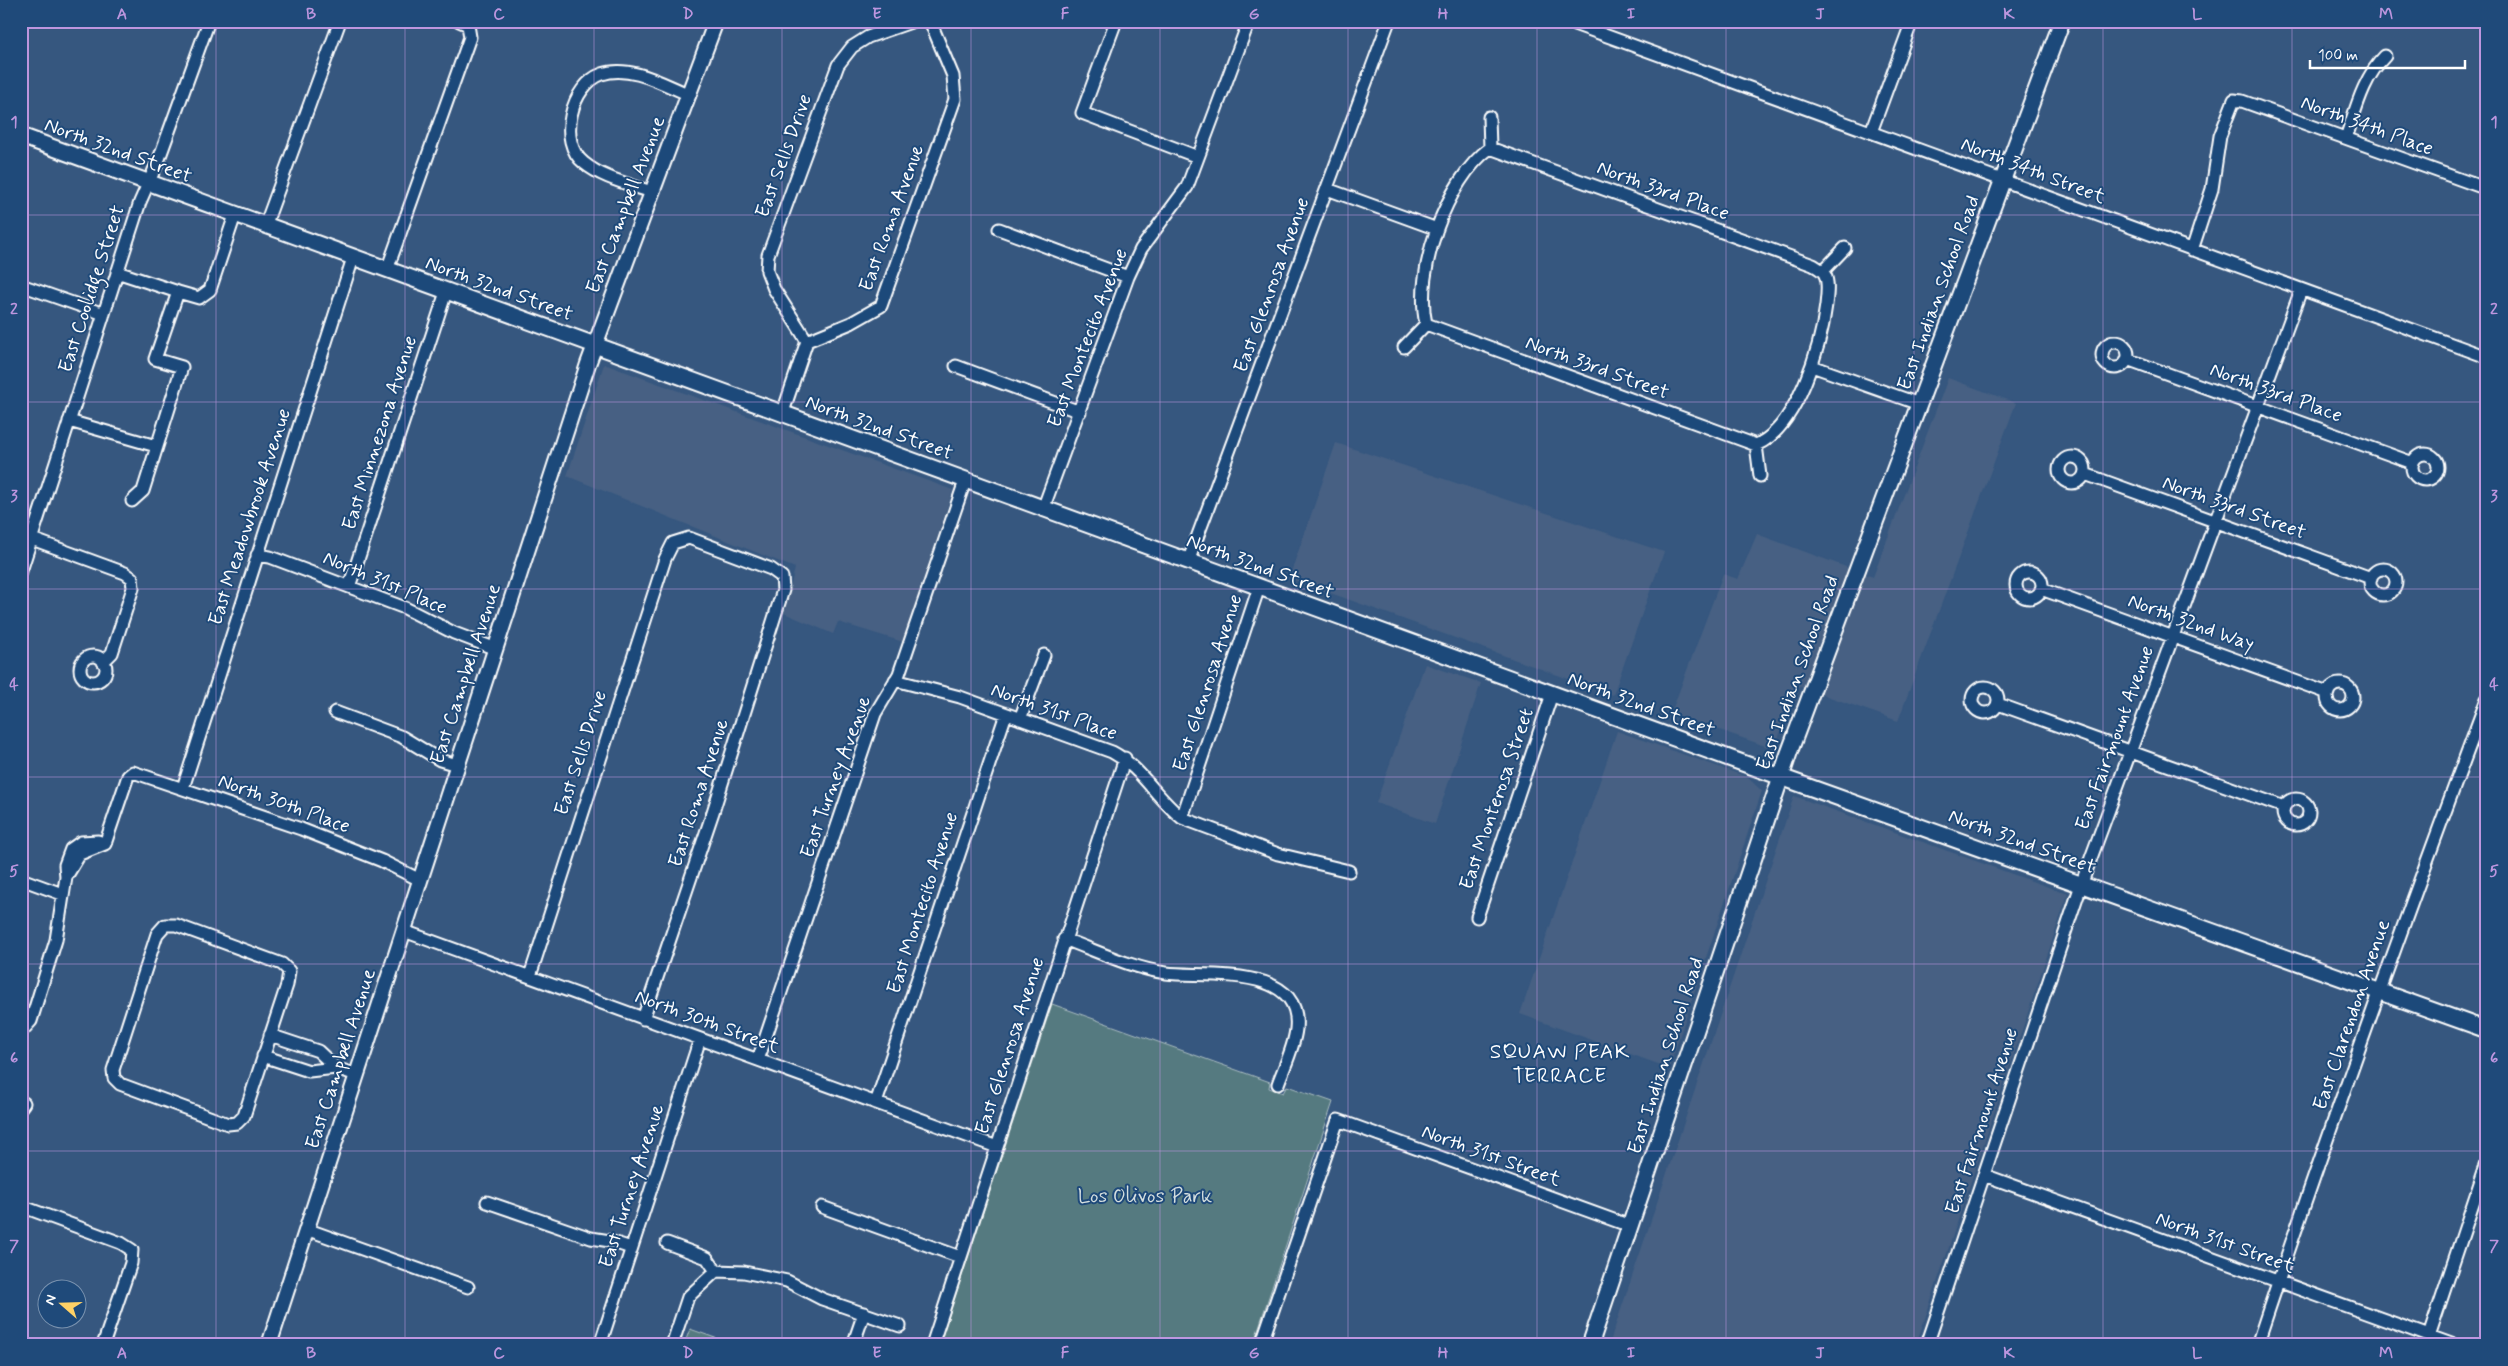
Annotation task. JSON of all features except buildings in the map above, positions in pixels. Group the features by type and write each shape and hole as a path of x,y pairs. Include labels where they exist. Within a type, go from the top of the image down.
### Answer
{"main road":[{"name":"East Indian School Road","path":"1590,1345 1781,777 2062,21"},
{"name":"North 32nd Street","path":"21,136 782,415 1781,777 2487,1030"}],"street":[{"name":"East Coolidge Street","path":"21,571 140,202 209,21"},
{"path":"264,226 340,21"},
{"name":"East Campbell Avenue","path":"269,1345 595,346 716,21"},
{"name":"East Sells Drive","path":"807,340 774,289 767,271 768,255 838,65 852,46 868,36 914,21"},
{"name":"East Roma Avenue","path":"807,340 851,323 881,306 903,249 955,99 953,76 930,21"},
{"name":"East Montecito Avenue","path":"1043,509 1080,412 1128,276 1141,249 1187,187 1249,21"},
{"name":"East Glenrosa Avenue","path":"1188,562 1390,21"},
{"name":"North 34th Street","path":"1566,21 2301,290 2486,354"},
{"path":"1872,132 1912,21"},
{"path":"387,270 470,37 464,23"},
{"path":"1111,23 1082,113 1198,157"},
{"path":"2346,138 2367,80 2373,68 2385,56"},
{"path":"651,192 604,175 583,163 570,143 571,111 583,86 603,74 627,72 690,95"},
{"name":"North 34th Place","path":"2192,250 2212,189 2220,136 2234,100 2242,101 2487,189"},
{"path":"1404,347 1426,324 1422,308 1431,247 1457,184 1477,157 1490,148 1489,117"},
{"name":"North 33rd Place","path":"1490,148 1814,265 1823,271"},
{"path":"1327,189 1437,229"},
{"path":"117,272 199,298 210,290 235,215"},
{"path":"999,228 1128,276"},
{"path":"1760,476 1756,445 1766,441 1779,427 1790,410 1812,366 1824,321 1828,293 1826,276 1823,271 1845,248"},
{"name":"East Meadowbrook Avenue","path":"183,788 353,258"},
{"path":"21,285 104,314"},
{"name":"East Fairmount Avenue","path":"1927,1345 2081,885 2301,290"},
{"path":"132,501 143,491 182,367 155,359 178,292"},
{"name":"East Minnezona Avenue","path":"349,587 446,292"},
{"name":"North 33rd Street","path":"1426,324 1756,445"},
{"path":"782,415 807,340"},
{"name":"North 33rd Place","path":"2127,358 2413,463"},
{"path":"956,366 1080,412"},
{"path":"1812,366 1919,404"},
{"path":"69,421 156,446"},
{"name":"North 33rd Street","path":"2084,474 2371,578"},
{"name":"East Turney Avenue","path":"758,1060 875,714 894,680 912,638 965,481"},
{"name":"East Roma Avenue","path":"643,1019 725,775 783,590 782,577 771,569 689,538 673,543"},
{"path":"32,539 125,572 132,578 133,588 112,653 103,662"},
{"name":"East Sells Drive","path":"530,976 665,559 673,543"},
{"name":"North 31st Place","path":"258,555 270,556 405,608 454,633 496,649"},
{"name":"East Glenrosa Avenue","path":"1182,818 1259,587"},
{"name":"North 32nd Way","path":"2041,589 2328,693"},
{"path":"1020,719 1044,654"},
{"name":"North 31st Place","path":"894,680 960,697 1124,758 1172,810 1182,818 1278,854 1350,871"},
{"name":"East Monterosa Street","path":"1477,917 1552,694"},
{"name":"East Clarendon Avenue","path":"2257,1345 2379,991 2487,699"},
{"path":"1998,704 2284,807"},
{"path":"335,712 402,737 440,760 457,765"},
{"name":"East Montecito Avenue","path":"876,1103 1006,714"},
{"name":"East Glenrosa Avenue","path":"932,1345 1124,758"},
{"name":"North 30th Place","path":"62,894 66,877 80,854 105,844 109,827 128,776 133,772 318,836 382,861 420,880"},
{"path":"21,879 62,894 56,940 31,1021 22,1032"},
{"path":"165,925 176,925 273,960 282,964 289,971 287,985 263,1056 244,1116 238,1123 228,1124 120,1084 114,1078 114,1070 154,943 157,934 165,925"},
{"name":"North 30th Street","path":"404,931 997,1147"},
{"path":"1064,940 1156,972 1230,974 1250,978 1275,988 1284,994 1292,1005 1296,1029 1278,1084"},
{"path":"270,1035 318,1051 336,1068"},
{"name":"East Turney Avenue","path":"600,1345 700,1039"},
{"path":"297,1068 304,1046"},
{"path":"263,1056 309,1071 336,1068 357,1075"},
{"name":"North 31st Street","path":"1261,1345 1338,1120 1630,1226"},
{"path":"2429,1336 2487,1162"},
{"name":"North 31st Street","path":"1984,1175 2454,1345"},
{"path":"487,1202 591,1238 610,1241 631,1248"},
{"path":"21,1206 121,1243 132,1250 131,1262 103,1345"},
{"path":"822,1207 960,1257"},
{"path":"306,1229 468,1287"},
{"path":"667,1242 707,1258 716,1271"},
{"path":"672,1345 688,1297 716,1271 744,1272 787,1281 822,1299 900,1326"},
{"path":"853,1345 864,1314"}],"shaded area":[{"path":"604,364 953,490 903,642 838,622 833,634 784,613 795,568 567,476"},
{"path":"1948,378 2016,403 1898,721 1798,686 1776,744 1768,747 1671,713 1723,574 1738,579 1757,534 1873,577"},
{"path":"1336,443 1664,552 1613,695 1289,578"},
{"path":"1425,664 1481,683 1435,824 1376,803"},
{"path":"1617,731 1747,777 1762,791 1669,1068 1520,1014"},
{"path":"1794,796 2068,894 1916,1345 1609,1345"}],"green space":[{"name":"Los Olivos Park","path":"1052,1004 1270,1082 1269,1088 1283,1093 1287,1086 1333,1102 1253,1345 939,1345"},
{"path":"690,1329 735,1345 684,1345"}],"district":[{"name":"SQUAW PEAK TERRACE","path":"1560,1064"}]}
